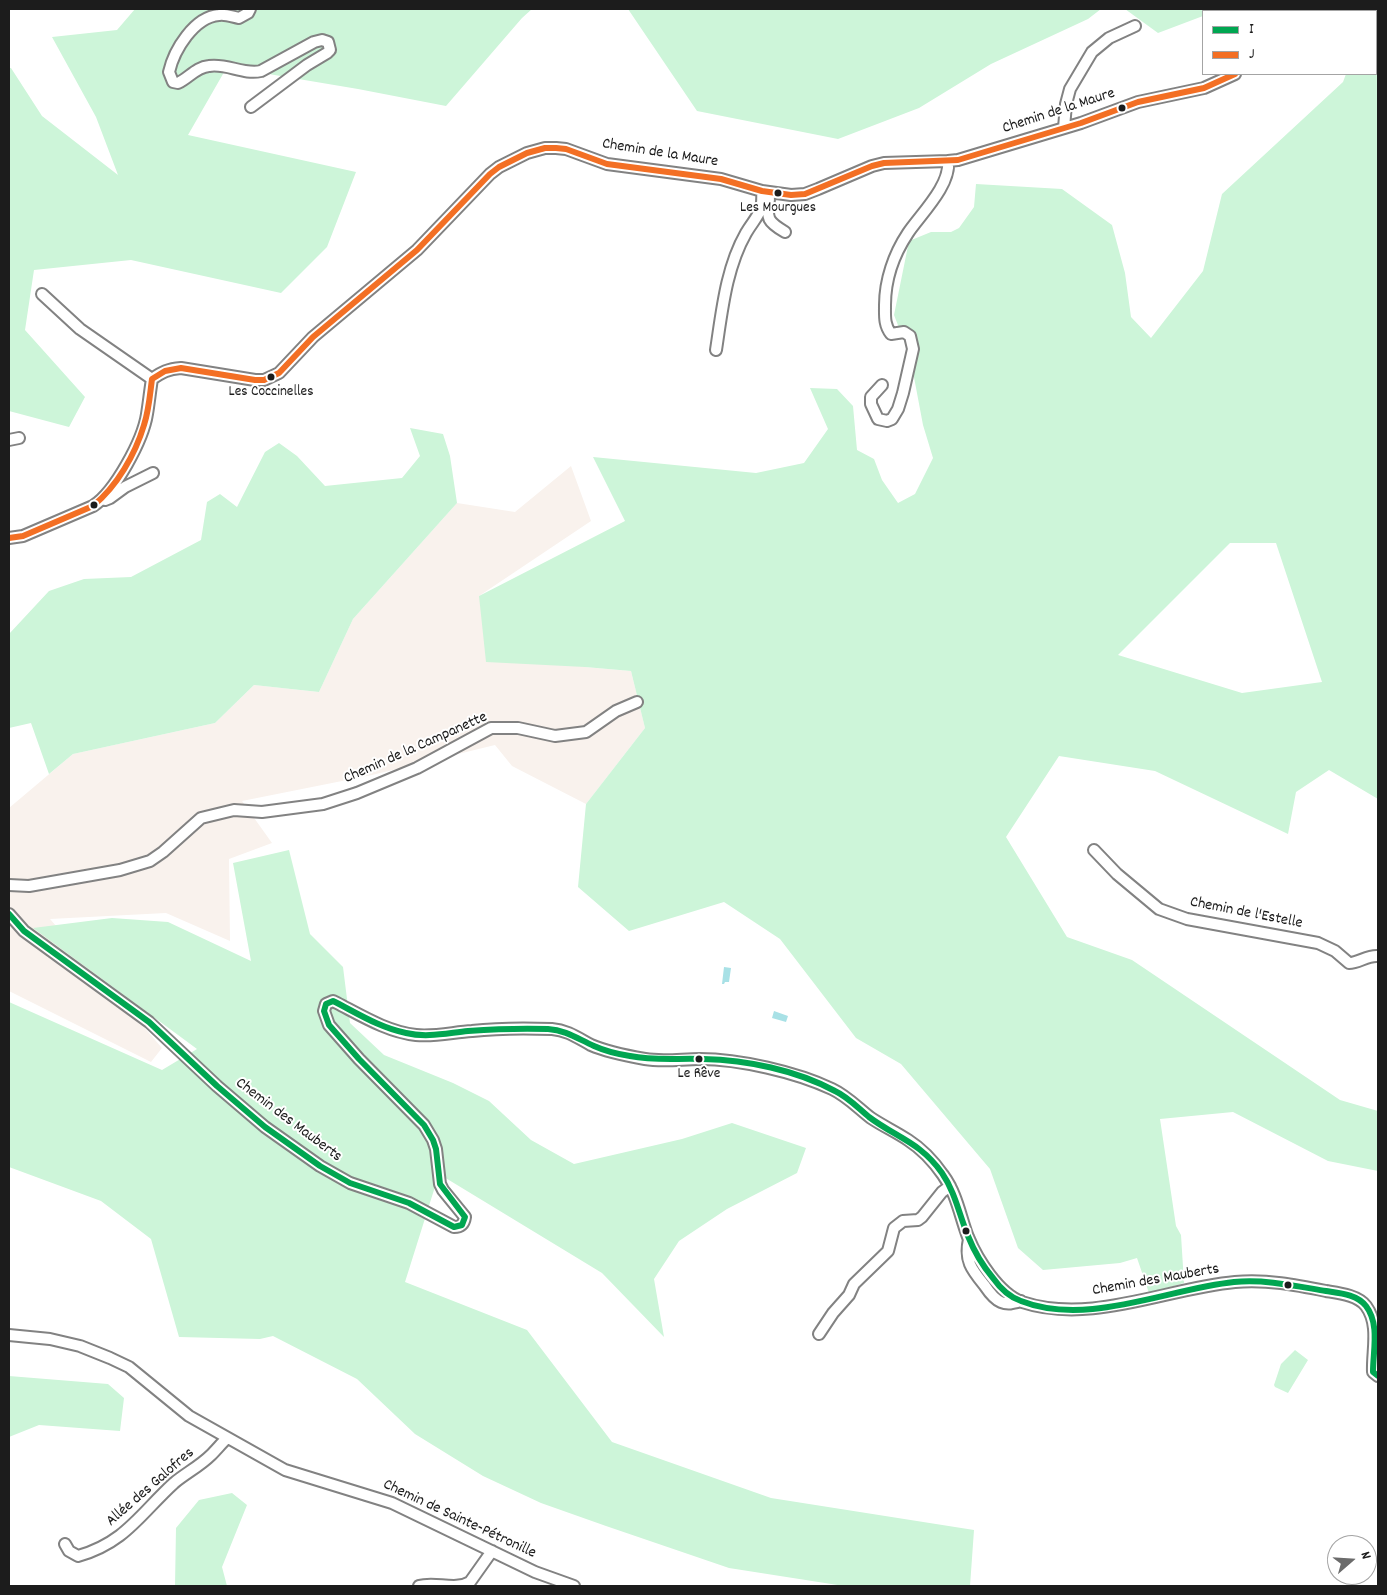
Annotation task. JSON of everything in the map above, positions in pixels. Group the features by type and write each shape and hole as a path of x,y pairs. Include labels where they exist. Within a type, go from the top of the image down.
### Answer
{"street":[{"path":"250,9 248,13 239,18 221,14 200,23 188,34 177,52 169,72 173,82 178,83 200,68 208,66 216,65 253,73 269,67 314,42 322,40 328,42 330,46 328,53 307,65 251,107"},
{"path":"1064,128 1066,104 1070,89 1092,52 1109,38 1135,26"},
{"name":"Chemin de la Maure","path":"152,379 161,372 180,368 255,380 272,378 279,373 312,337 417,250 498,167 533,151 545,148 566,150 607,164 722,179 766,192 791,195 805,194 872,166 884,163 948,161 1010,145 1138,102 1204,88 1233,75"},
{"path":"882,385 871,396 871,404 878,420 887,421 892,419 898,409 914,349 910,336 904,332 891,334 886,328 885,292 888,276 907,235 944,183 949,170 948,161"},
{"path":"766,192 768,220 785,232"},
{"path":"716,350 724,297 734,263 746,234 760,212 766,192"},
{"path":"9,538 23,536 93,506 110,490 132,456 144,428 152,379 80,329 42,294"},
{"path":"101,500 110,498 125,487 153,473"},
{"name":"Chemin de la Campanette","path":"9,885 29,886 120,870 150,861 202,818 234,810 262,812 323,804 357,793 417,768 491,728 518,728 555,736 586,732 616,711 637,702"},
{"name":"Chemin de l'Estelle","path":"1094,850 1118,874 1160,909 1187,919 1318,943 1335,951 1348,963 1378,956"},
{"name":"Chemin des Mauberts","path":"9,914 24,930 149,1022 217,1086 288,1144 333,1175 409,1204 454,1227 462,1225 465,1217 440,1184 436,1149 429,1133 424,1125 359,1059 329,1025 324,1011 326,1004 333,1001 337,1002 376,1023 416,1035 508,1028 555,1029 570,1033 595,1046 648,1060 713,1059 730,1061 797,1077 834,1090 873,1119 910,1141 942,1173 955,1195 969,1240 976,1254 995,1281 1014,1298 1041,1306 1089,1309 1218,1284 1261,1281 1276,1282 1332,1292 1361,1301 1370,1313 1374,1334 1373,1372 1378,1376"},
{"path":"819,1334 833,1313 849,1296 854,1284 888,1250 894,1228 903,1221 918,1220 942,1192 950,1186"},
{"name":"Chemin de Sainte-Pétronille","path":"9,1335 50,1339 80,1346 116,1361 129,1367 188,1416 285,1470 392,1502 535,1572 574,1586"},
{"name":"Allée des Galofres","path":"65,1544 69,1551 78,1556 99,1550 127,1531 161,1495 176,1481 210,1456 226,1438"},
{"path":"419,1586 466,1584 470,1582 492,1551"}],"shaded area":[{"path":"571,466 591,521 479,596 585,667 631,671 645,728 586,804 512,766 495,745 372,775 242,801 272,843 229,859 230,941 166,913 50,919 162,1048 151,1062 9,991 9,808 73,754 215,723 254,685 319,692 353,619 457,503 515,512"}],"green space":[{"path":"135,9 532,9 522,18 446,106 227,67 188,135 356,172 327,247 281,293 131,260 34,270 25,330 85,397 69,427 9,411 9,68 11,68 42,116 118,175 96,117 52,37 117,30"},
{"path":"628,9 1101,9 1088,19 991,64 919,108 838,139 697,111"},
{"path":"1125,9 1215,9 1202,10 1202,16 1158,33"},
{"path":"1378,63 1378,799 1329,770 1296,792 1288,834 1155,771 1059,756 1006,837 1067,937 1132,960 1340,1100 1378,1111 1378,1171 1328,1161 1233,1112 1160,1119 1176,1226 1181,1235 1184,1283 1149,1293 1137,1258 1120,1263 1043,1270 1018,1248 990,1169 901,1064 856,1038 780,939 724,902 629,931 578,887 586,804 645,728 631,671 486,662 479,596 625,521 593,457 756,473 804,463 828,429 810,388 837,389 853,406 857,450 874,459 882,480 898,503 915,494 933,458 923,425 910,356 894,315 909,241 931,232 951,232 959,228 974,207 976,184 1062,189 1112,225 1125,273 1131,317 1151,338 1203,271 1222,194 1343,82 1346,75 1377,75","holes":["1230,543 1276,543 1322,682 1242,693 1118,655"]},
{"path":"410,428 443,434 450,456 457,503 353,619 319,692 254,685 215,723 73,754 49,774 31,723 9,728 9,634 49,591 84,579 131,577 201,540 207,502 220,494 237,507 265,452 279,443 297,456 325,486 402,478 420,456"},
{"path":"289,850 310,934 343,967 350,1023 384,1055 453,1083 489,1101 531,1140 574,1164 682,1139 732,1123 806,1148 797,1173 727,1209 679,1241 654,1279 664,1337 602,1273 439,1174 405,1282 527,1330 612,1442 771,1498 974,1530 970,1586 844,1586 729,1568 541,1503 483,1476 415,1434 357,1379 273,1336 260,1339 179,1337 151,1239 101,1201 9,1167 9,1002 162,1070 197,1049 33,928 112,918 168,922 251,961 233,863"},
{"path":"1295,1350 1308,1360 1288,1393 1274,1385 1281,1364"},
{"path":"9,1376 108,1384 124,1398 120,1431 39,1425 9,1437"},
{"path":"232,1493 247,1505 222,1567 227,1586 175,1586 176,1528 199,1500"}],"water":[{"path":"724,967 731,968 729,982 722,984"},
{"path":"774,1011 788,1016 786,1022 772,1018"}],"transit line":[{"name":"J","path":"9,538 23,536 93,506 102,498 124,469 136,448 147,414 152,379 165,371 181,368 255,380 264,380 279,373 313,337 417,250 490,174 499,167 527,153 545,148 566,149 607,164 721,179 762,191 791,195 805,194 872,166 884,163 958,160 1081,123 1138,102 1204,88 1233,75"},
{"name":"I","path":"9,914 24,931 149,1022 217,1086 265,1127 320,1166 350,1183 409,1203 454,1227 462,1225 465,1217 440,1184 436,1149 433,1140 424,1125 359,1059 329,1025 324,1011 326,1004 333,1001 378,1024 396,1031 414,1034 437,1035 498,1029 548,1029 566,1033 598,1048 625,1055 666,1059 737,1061 804,1077 840,1093 869,1117 917,1147 934,1163 950,1188 968,1236 979,1258 985,1268 1009,1295 1021,1301 1046,1308 1073,1310 1127,1304 1208,1286 1246,1281 1342,1293 1358,1299 1366,1306 1370,1313 1374,1329 1373,1372 1378,1376"}],"place":[{"name":"Les Mourgues","path":"778,193"},
{"name":"Les Coccinelles","path":"271,377"},
{"name":"Le Rêve","path":"699,1059"}]}
